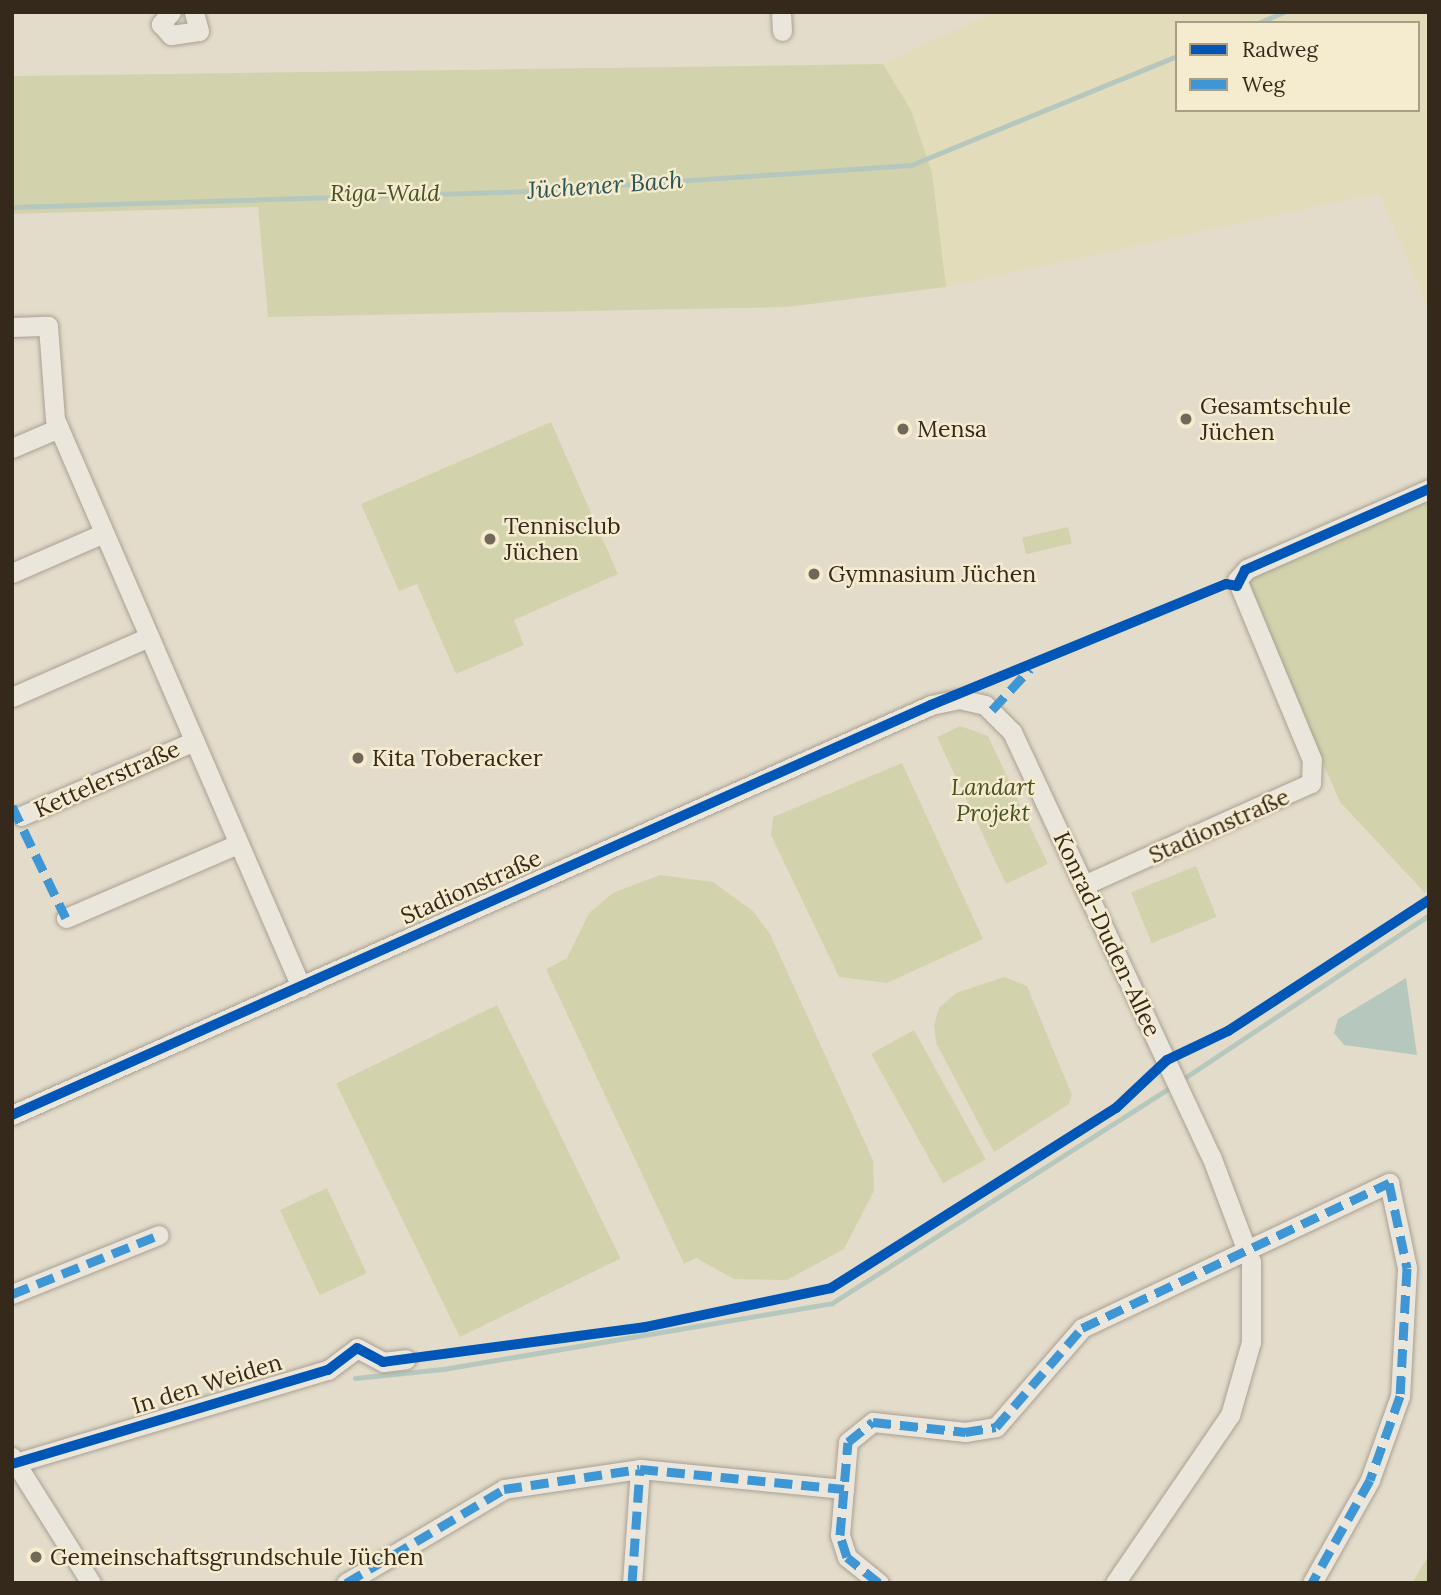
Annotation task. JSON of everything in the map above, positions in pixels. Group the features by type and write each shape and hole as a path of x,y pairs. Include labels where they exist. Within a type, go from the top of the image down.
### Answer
{"street":[{"path":"171,12 161,24 171,35 196,33 201,23 194,12"},
{"name":"Kettelerstraße","path":"12,327 48,326 49,390 59,428 301,987"},
{"path":"12,448 59,428"},
{"name":"Stadionstraße","path":"1084,885 1314,779 1312,760 1237,586 1245,570 1429,489"},
{"path":"12,573 104,533"},
{"path":"12,696 149,637"},
{"name":"Stadionstraße","path":"13,1113 948,700"},
{"name":"Konrad-Duden-Allee","path":"948,700 985,705 1003,719 1183,1093 1248,1250 1253,1324 1234,1406 1115,1583"},
{"name":"Kettelerstraße","path":"21,817 194,741"},
{"path":"66,918 238,844"},
{"path":"880,1583 842,1547 848,1442 873,1422 971,1432 996,1427 1073,1333 1389,1183 1407,1268 1402,1381 1376,1467 1312,1583"},
{"path":"12,1294 159,1235"},
{"name":"In den Weiden","path":"13,1461 328,1370 357,1348 383,1362 406,1359"},
{"path":"13,1461 91,1583"},
{"path":"346,1583 504,1489 640,1469 844,1489"},
{"path":"632,1583 640,1469"}],"shaded area":[{"path":"994,12 1429,12 1429,309 1379,193 946,287 932,173 911,110 883,64"},
{"path":"1406,978 1417,1055 1344,1045 1334,1033 1338,1019"}],"green space":[{"name":"Riga-Wald","path":"883,64 911,110 932,173 946,287 787,307 268,317 258,207 12,214 12,76"},
{"name":"Tennisclub Jüchen","path":"551,422 618,574 514,620 524,645 456,674 417,584 399,591 361,504"},
{"path":"1429,494 1429,888 1425,893 1340,802 1246,587 1255,571"},
{"path":"1068,527 1072,544 1026,554 1022,538"},
{"name":"Landart Projekt","path":"960,726 988,736 1048,864 1006,884 937,737"},
{"path":"902,763 983,939 887,983 839,977 771,835 773,817"},
{"path":"1196,866 1217,917 1152,943 1131,892"},
{"path":"660,875 713,882 753,911 770,934 873,1160 874,1191 844,1249 787,1280 734,1279 696,1258 684,1264 546,969 567,958 589,913 613,893"},
{"path":"1004,977 1027,986 1072,1095 1069,1104 994,1152 936,1043 934,1024 939,1008 956,993"},
{"path":"497,1005 621,1258 460,1337 336,1083"},
{"path":"914,1030 986,1159 943,1183 871,1054"},
{"path":"327,1188 367,1273 320,1295 280,1210"},
{"path":"1429,1555 1429,1583 1412,1583"}],"waterway":[{"name":"Jüchener Bach","path":"1263,21 1284,12"},
{"name":"Jüchener Bach","path":"12,207 529,191 911,165 1175,57"},
{"name":"Jüchener Bach","path":"1180,1081 1429,915"},
{"name":"Jüchener Bach","path":"355,1378 443,1369 832,1303 1172,1086"}],"marked path":[{"path":"992,710 1030,669"},
{"path":"12,806 66,918"},
{"path":"879,1583 847,1557 840,1535 848,1442 873,1422 965,1432 996,1427 1082,1328 1389,1183 1407,1268 1400,1396 1370,1480 1312,1583"},
{"path":"12,1294 159,1235"},
{"path":"346,1583 504,1489 640,1469"},
{"path":"632,1583 640,1469 844,1489"}],"cycle path":[{"path":"12,1115 931,705 1226,584 1237,586 1245,570 1429,489"},
{"path":"12,1464 328,1370 357,1348 383,1362 645,1327 831,1288 1116,1108 1167,1060 1228,1031 1429,900"}],"place":[{"name":"Gesamtschule Jüchen","path":"1186,419"},
{"name":"Mensa","path":"903,429"},
{"name":"Tennisclub Jüchen","path":"490,539"},
{"name":"Gymnasium Jüchen","path":"814,574"},
{"name":"Kita Toberacker","path":"358,758"},
{"name":"Gemeinschaftsgrundschule Jüchen","path":"36,1557"}]}
